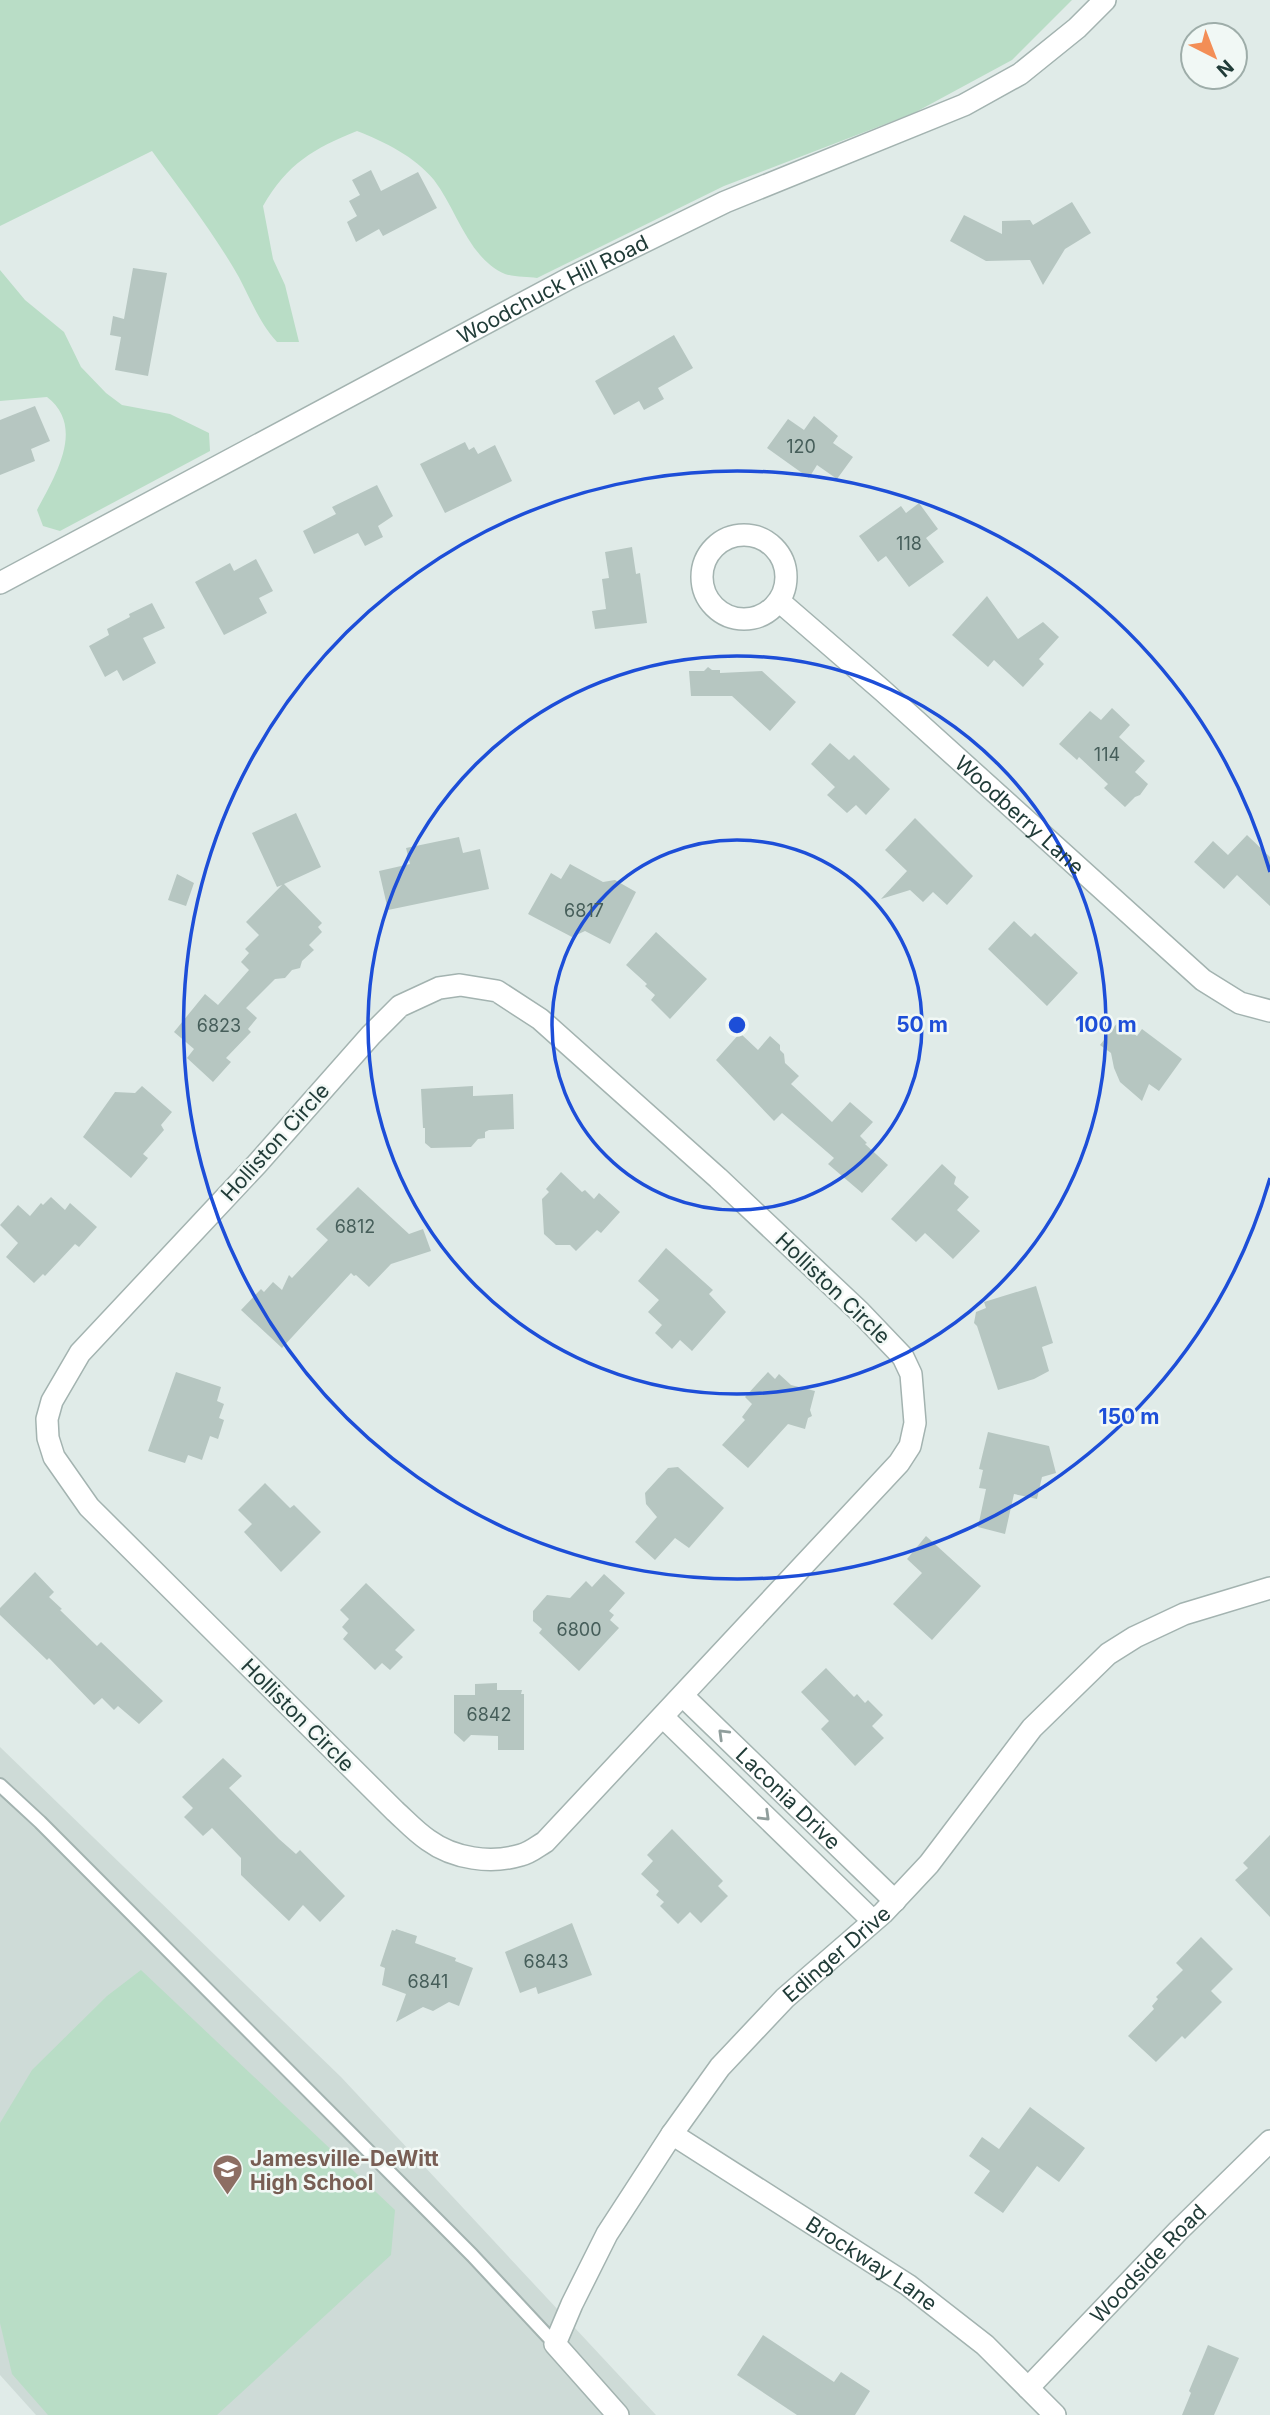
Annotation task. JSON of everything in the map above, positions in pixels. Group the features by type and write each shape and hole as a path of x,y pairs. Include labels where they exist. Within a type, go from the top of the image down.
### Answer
{"street":[{"name":"Woodchuck Hill Road","path":"0,583 569,278 725,202 964,105 1020,74 1077,29 1105,0"},
{"path":"749,534 763,538 775,547 783,559 787,573 786,588 779,601 770,611 758,617 732,618 719,611 704,590 704,563 710,551 721,541 734,535 749,534"},
{"name":"Woodberry Lane","path":"779,601 883,691 1203,981 1240,1003 1270,1011"},
{"name":"Holliston Circle","path":"460,985 497,991 540,1019 718,1178 860,1312 903,1357 911,1374 915,1423 910,1446 899,1463 683,1696 545,1842 523,1855 499,1859 470,1858 446,1850 428,1840 395,1811 89,1507 54,1457 48,1438 47,1419 52,1401 80,1353 257,1164 371,1034 400,1006 439,988 460,985"},
{"name":"Edinger Drive","path":"555,2344 607,2235 672,2134 720,2067 785,1998 895,1901 929,1864 1032,1728 1108,1654 1135,1637 1184,1614 1270,1588"},
{"name":"Laconia Drive","path":"683,1696 895,1901"},
{"name":"Laconia Drive","path":"663,1717 873,1921"},
{"name":"Brockway Lane","path":"672,2134 908,2285 985,2345 1055,2415"},
{"name":"Woodside Road","path":"1028,2388 1178,2231 1270,2141"},
{"path":"555,2344 618,2415"}],"lane":[{"path":"0,1785 472,2255 555,2344"}],"shaded area":[{"name":"Jamesville-DeWitt High School","path":"0,1747 341,2077 656,2415 36,2415 0,2375"}],"green space":[{"path":"0,0 1072,0 1012,60 914,113 724,186 537,278 505,274 492,267 472,245 434,180 408,157 357,131 342,137 315,151 292,168 263,206 273,259 285,285 299,342 277,342 264,325 224,252 152,151 0,226"},
{"path":"0,270 25,300 64,332 81,367 106,393 122,405 170,414 209,433 210,451 60,531 43,526 37,510 52,482 63,452 66,437 64,423 59,409 47,397 0,401"},
{"path":"141,1970 395,2210 391,2255 217,2415 48,2415 12,2374 0,2323 0,2123 32,2070 107,1996"}],"building":[{"path":"371,170 381,191 418,172 437,208 383,236 379,229 356,242 347,222 357,216 349,201 360,195 352,180"},
{"path":"1072,202 1091,233 1065,249 1043,285 1030,260 986,261 950,241 964,215 1002,234 1002,221 1030,220 1033,225"},
{"path":"133,268 167,273 148,376 115,370 121,337 110,335 113,316 124,319"},
{"path":"674,335 693,368 658,388 664,399 644,410 639,401 614,415 595,381"},
{"path":"35,406 50,441 31,449 35,461 0,475 0,420"},
{"path":"814,416 838,436 833,443 853,457 837,479 817,465 809,478 767,448 788,419 804,430"},
{"path":"465,442 469,450 474,447 478,454 495,445 512,481 445,513 420,464"},
{"path":"377,485 393,516 378,526 383,537 365,546 358,533 314,554 303,531 336,514 332,507"},
{"path":"919,503 938,529 926,538 944,562 909,587 886,556 878,562 859,536 901,506 906,513"},
{"path":"632,547 636,574 640,573 647,623 595,629 592,611 606,609 602,579 609,578 605,552"},
{"path":"256,559 273,591 259,598 267,613 224,635 195,582 230,563 234,571"},
{"path":"987,596 1018,639 1043,622 1059,637 1039,659 1044,664 1023,687 994,660 988,667 952,635"},
{"path":"152,603 165,628 143,638 156,663 123,681 117,670 105,677 89,646 109,635 107,629"},
{"path":"708,667 720,670 720,673 762,671 796,702 770,731 732,696 691,696 689,671 704,671"},
{"path":"1112,708 1130,725 1119,737 1145,761 1135,772 1148,784 1140,795 1125,807 1104,788 1108,784 1079,757 1077,760 1059,744 1090,711 1101,720"},
{"path":"830,743 849,760 854,755 890,789 866,815 856,805 847,813 827,795 835,787 811,764"},
{"path":"296,813 321,867 284,884 322,923 318,927 322,932 309,945 314,950 302,961 300,968 292,970 285,978 275,979 246,1008 257,1018 248,1029 251,1032 226,1058 231,1062 213,1082 187,1058 194,1049 174,1032 205,994 218,1005 249,970 241,962 249,953 245,949 259,935 246,922 282,885 277,887 252,833"},
{"path":"915,818 973,876 947,905 933,892 923,902 910,890 881,899 907,871 885,850"},
{"path":"1247,835 1270,857 1270,906 1237,875 1224,889 1194,862 1213,841 1228,855"},
{"path":"459,837 463,853 480,849 489,889 388,910 379,871 410,864 406,848"},
{"path":"570,864 603,882 615,880 636,892 610,944 585,931 572,937 528,914 551,873 561,879"},
{"path":"177,874 194,883 186,906 168,900"},
{"path":"1014,921 1031,937 1035,933 1078,973 1047,1006 988,949"},
{"path":"656,932 707,979 670,1019 651,1000 655,995 645,986 647,984 626,965"},
{"path":"1118,1022 1137,1036 1142,1029 1182,1059 1159,1091 1149,1084 1142,1101 1120,1082 1111,1053 1100,1045"},
{"path":"740,1033 758,1050 770,1036 780,1045 785,1063 799,1076 791,1084 832,1122 850,1102 873,1122 860,1136 888,1165 862,1193 828,1164 834,1158 782,1113 774,1121 716,1060"},
{"path":"142,1086 172,1112 161,1125 164,1130 143,1154 148,1158 131,1178 83,1137 115,1092 135,1093"},
{"path":"473,1086 473,1096 513,1094 514,1129 489,1130 485,1132 485,1138 478,1139 471,1147 431,1148 425,1143 421,1089"},
{"path":"942,1164 956,1177 954,1184 969,1197 957,1210 980,1231 953,1259 925,1233 916,1242 891,1219"},
{"path":"561,1172 582,1192 585,1190 594,1199 599,1193 620,1212 601,1233 597,1230 576,1251 570,1245 556,1245 544,1234 542,1199 549,1192 546,1189"},
{"path":"358,1187 409,1234 423,1229 431,1251 391,1264 369,1287 351,1273 282,1348 241,1310 261,1289 264,1292 273,1282 282,1290 289,1275 292,1278 328,1240 316,1229"},
{"path":"51,1197 65,1210 70,1203 97,1227 79,1247 75,1244 45,1276 43,1274 34,1283 6,1257 18,1243 0,1225 18,1205 30,1216 41,1203 43,1205"},
{"path":"666,1248 713,1290 709,1294 726,1312 692,1351 680,1340 672,1349 655,1333 662,1325 648,1312 659,1300 638,1281"},
{"path":"1036,1286 1053,1343 1042,1347 1049,1371 1034,1379 998,1390 974,1323 976,1312 986,1308 984,1302"},
{"path":"176,1372 221,1387 217,1401 224,1404 219,1418 224,1420 218,1439 210,1436 202,1460 188,1455 185,1463 148,1451"},
{"path":"768,1372 775,1379 779,1374 791,1385 815,1391 810,1410 812,1416 808,1418 805,1429 788,1424 748,1468 722,1445 745,1420 742,1417 752,1404 745,1397"},
{"path":"988,1432 1049,1446 1056,1473 1042,1477 1037,1499 1014,1494 1005,1534 978,1527 986,1489 979,1488 983,1470 979,1469"},
{"path":"678,1467 724,1508 689,1548 675,1538 655,1560 635,1542 657,1517 646,1504 645,1493 668,1468"},
{"path":"265,1483 290,1508 294,1505 321,1532 281,1572 244,1532 252,1524 238,1510"},
{"path":"926,1536 981,1586 932,1640 893,1604 922,1573 907,1559"},
{"path":"35,1572 54,1592 49,1597 62,1609 60,1610 97,1646 101,1642 163,1701 139,1724 118,1706 114,1710 102,1698 94,1705 49,1658 47,1660 0,1615 0,1608"},
{"path":"604,1574 625,1593 609,1611 614,1615 610,1620 619,1628 579,1671 539,1633 542,1629 533,1621 533,1611 547,1595 570,1598 586,1581 592,1587"},
{"path":"366,1583 415,1630 395,1650 403,1657 390,1670 382,1663 375,1670 343,1639 348,1633 342,1627 349,1619 340,1610"},
{"path":"826,1668 854,1697 857,1694 865,1703 868,1700 883,1715 872,1726 884,1738 855,1766 821,1729 829,1721 801,1692"},
{"path":"497,1683 497,1690 522,1690 521,1694 524,1694 524,1750 498,1750 498,1736 471,1735 464,1742 454,1733 454,1695 475,1695 475,1684"},
{"path":"223,1758 242,1776 229,1788 279,1839 296,1854 300,1850 345,1896 320,1922 303,1905 289,1921 241,1875 241,1858 212,1828 203,1836 184,1817 193,1808 182,1797"},
{"path":"672,1829 723,1881 718,1886 728,1896 701,1923 690,1912 678,1924 660,1906 664,1902 656,1895 659,1891 641,1874 653,1861 647,1855"},
{"path":"1270,1835 1270,1917 1235,1880 1248,1868 1243,1863"},
{"path":"572,1923 592,1975 538,1994 536,1987 520,1993 505,1952"},
{"path":"392,1930 417,1936 415,1943 456,1958 455,1961 473,1968 459,2006 449,2002 433,2011 423,2007 396,2022 406,1994 382,1985 385,1968 380,1966"},
{"path":"1201,1937 1233,1969 1211,1991 1222,2002 1185,2039 1182,2036 1156,2062 1128,2036 1154,2009 1152,2006 1158,1999 1156,1997 1183,1970 1176,1963"},
{"path":"1030,2107 1085,2148 1059,2182 1037,2166 1003,2213 974,2193 990,2171 969,2156 982,2137 999,2149"},
{"path":"763,2335 834,2382 841,2372 870,2391 855,2415 797,2415 737,2375"},
{"path":"1208,2345 1239,2358 1214,2415 1182,2415 1191,2393 1189,2391"}],"place":[{"name":"Jamesville-DeWitt High School","path":"227,2197"}]}
